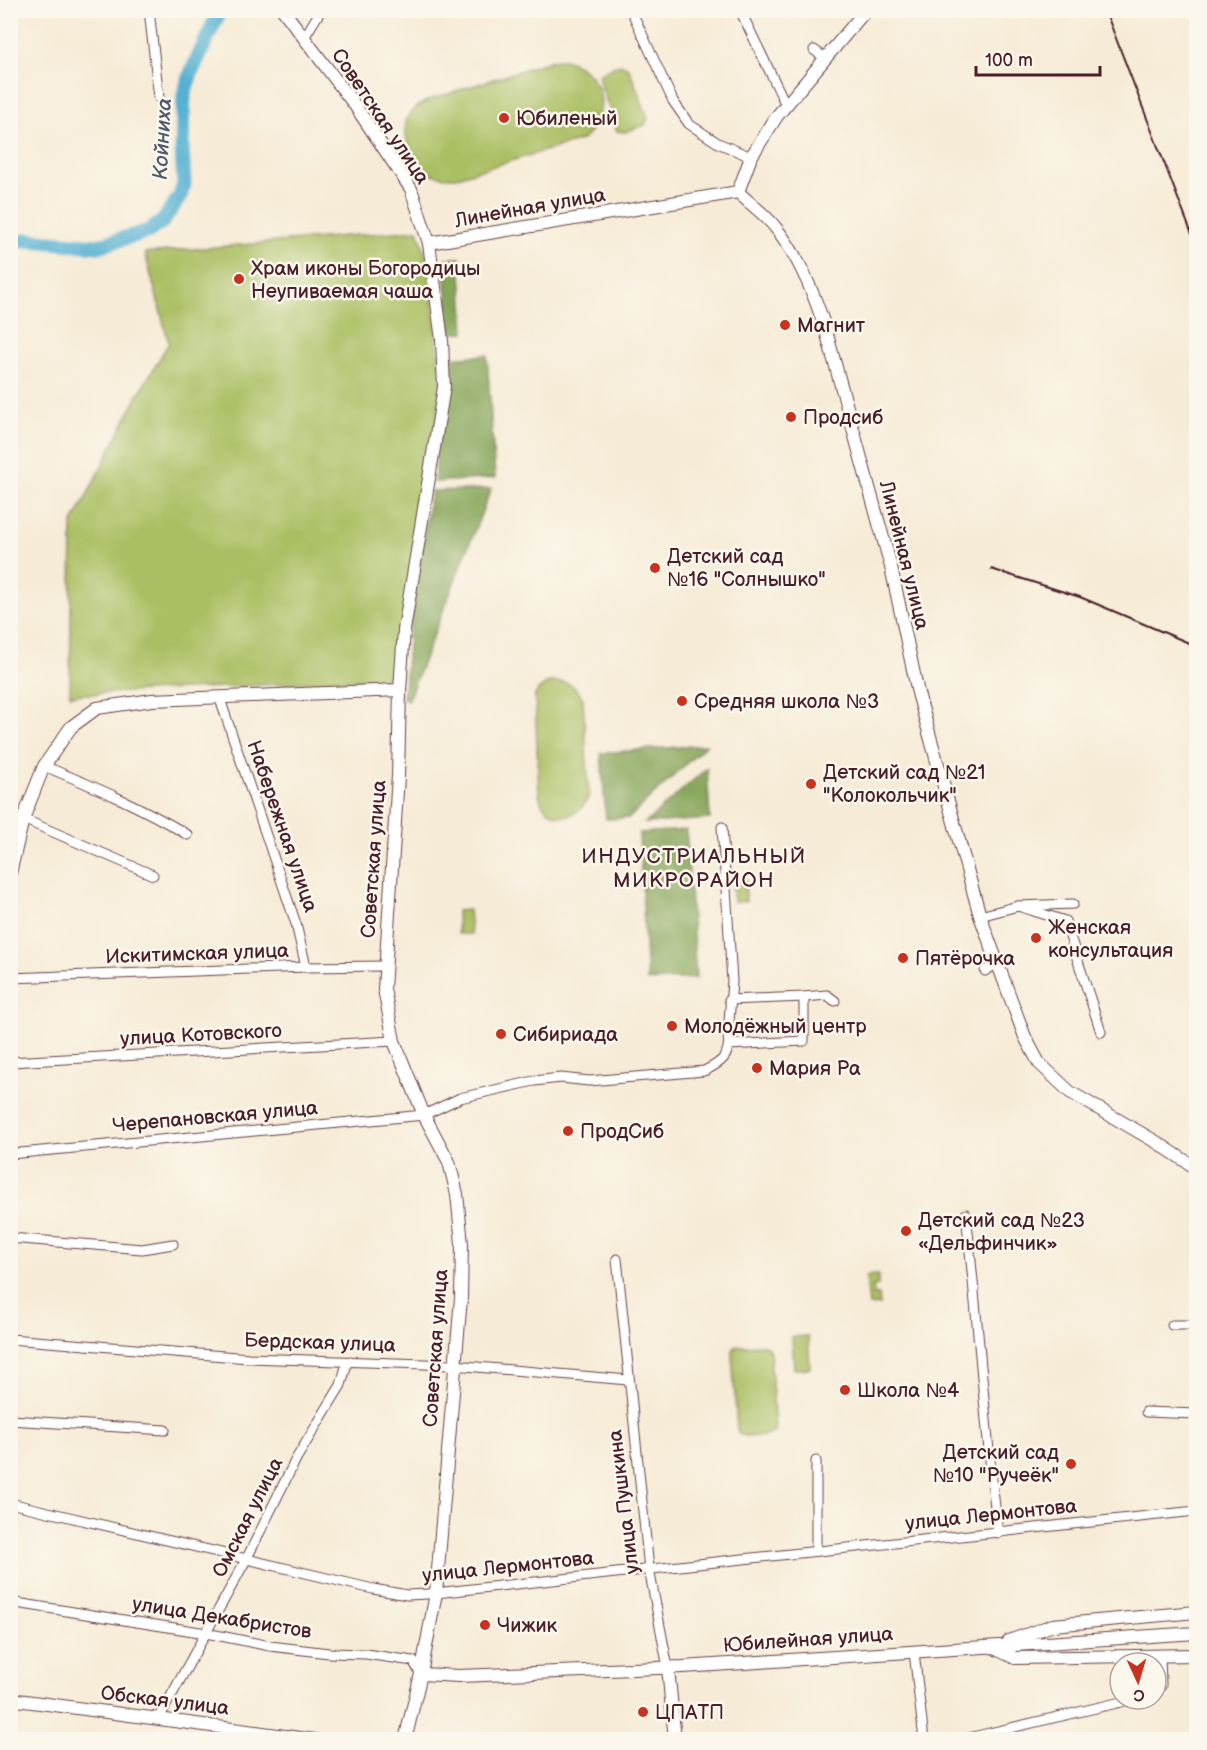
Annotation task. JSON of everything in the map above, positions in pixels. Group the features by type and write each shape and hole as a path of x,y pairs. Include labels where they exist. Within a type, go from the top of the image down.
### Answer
{"main road":[{"name":"Советская улица","path":"283,10 354,104 411,189 429,243 442,340 444,387 404,630 398,776 384,989 394,1041 424,1115 449,1162 457,1194 462,1244 461,1298 435,1593 422,1674 405,1740"},
{"path":"738,192 751,157 786,105 866,10"},
{"name":"Линейная улица","path":"429,243 738,192 774,226 791,249 818,307 891,567 918,693 980,916 1025,1037 1039,1063 1047,1072 1084,1101 1150,1138 1197,1168"},
{"path":"10,873 23,819 44,766 71,727 97,708 152,700 400,690"},
{"path":"991,1646 1053,1625 1197,1612"},
{"name":"Юбилейная улица","path":"422,1674 459,1676 668,1668 1197,1633"},
{"path":"991,1646 1015,1658 1108,1656"},
{"path":"1168,1655 1197,1655"},
{"name":"улица Пушкина","path":"668,1668 675,1740"},
{"name":"Обская улица","path":"10,1699 315,1740"}],"street":[{"path":"149,10 159,99"},
{"path":"304,38 321,10"},
{"path":"631,10 673,101 689,124 718,142 751,157"},
{"path":"740,10 786,105"},
{"path":"814,50 825,58"},
{"name":"Набережная улица","path":"220,699 296,924 306,967"},
{"path":"44,766 148,811 188,835"},
{"path":"23,819 153,875"},
{"path":"722,827 732,981 729,1000 729,1045 804,1041 804,997"},
{"path":"980,916 1018,906 1073,904"},
{"path":"1018,906 1065,921 1101,1032"},
{"path":"985,971 997,963"},
{"name":"Искитимская улица","path":"10,978 384,966"},
{"path":"729,1000 827,995 835,1001"},
{"name":"улица Котовского","path":"10,1062 394,1041"},
{"name":"Черепановская улица","path":"10,1154 424,1115 460,1098 534,1082 561,1078 589,1081 704,1071 720,1063 726,1056 729,1045"},
{"path":"966,1214 982,1368 986,1439 998,1533"},
{"path":"10,1238 141,1250 173,1244"},
{"name":"улица Пушкина","path":"616,1259 649,1569 668,1668"},
{"path":"1172,1325 1197,1325"},
{"name":"Бердская улица","path":"10,1339 249,1358 454,1365 628,1380"},
{"name":"Омская улица","path":"159,1718 247,1558 296,1459 341,1385 347,1363"},
{"path":"1146,1412 1197,1414"},
{"path":"10,1420 165,1430"},
{"path":"816,1461 816,1551"},
{"name":"улица Лермонтова","path":"10,1503 373,1589 407,1595 1197,1511"},
{"name":"улица Декабристов","path":"10,1602 206,1633 270,1646 395,1657 413,1661 422,1674"},
{"path":"914,1652 924,1740"},
{"path":"960,1740 1108,1705"}],"green space":[{"name":"Юбиленый","path":"565,59 588,74 596,83 600,93 601,104 598,116 584,139 457,177 432,174 421,166 413,155 405,129 409,115 418,106 429,100 553,60"},
{"path":"620,64 629,68 648,118 645,125 625,132 617,131 599,80 600,73"},
{"path":"418,230 429,266 442,384 396,678 70,695 72,525 138,395 169,343 145,253"},
{"path":"460,258 465,332 450,333 444,259"},
{"path":"487,355 495,478 434,482 447,358"},
{"path":"491,489 408,700 403,698 410,625 431,491"},
{"path":"549,682 561,682 573,686 583,699 589,795 579,810 564,816 549,811 539,796 535,695"},
{"path":"706,745 629,818 606,819 601,753"},
{"path":"707,768 710,819 645,823"},
{"path":"686,830 696,978 647,981 639,833"},
{"path":"745,878 746,901 734,902 732,879"},
{"path":"469,910 471,934 458,934 457,911"},
{"path":"878,1275 878,1285 873,1286 874,1295 879,1295 880,1305 869,1306 866,1276"},
{"path":"808,1336 810,1368 794,1369 792,1337"},
{"path":"765,1345 770,1351 775,1432 762,1436 739,1434 732,1353 738,1346"}],"waterway":[{"name":"Койниха","path":"10,243 28,240 98,246 149,231 163,221 180,196 184,184 182,148 184,94 191,73 220,10"}],"railway":[{"path":"1105,10 1196,245"},
{"path":"991,569 1080,597 1196,646"}],"place":[{"name":"Юбиленый","path":"504,118"},
{"name":"Храм иконы Богородицы Неупиваемая чаша","path":"239,279"},
{"name":"Магнит","path":"785,325"},
{"name":"Продсиб","path":"791,417"},
{"name":"Детский сад №16 \"Солнышко\"","path":"655,568"},
{"name":"Средняя школа №3","path":"682,701"},
{"name":"Детский сад №21 \"Колокольчик\"","path":"811,784"},
{"name":"Женская консультация","path":"1036,938"},
{"name":"Пятёрочка","path":"903,958"},
{"name":"Молодёжный центр","path":"672,1026"},
{"name":"Сибириада","path":"501,1034"},
{"name":"Мария Ра","path":"757,1068"},
{"name":"ПродСиб","path":"568,1131"},
{"name":"Детский сад №23 «Дельфинчик»","path":"906,1231"},
{"name":"Школа №4","path":"845,1390"},
{"name":"Детский сад №10 \"Ручеёк\"","path":"1071,1464"},
{"name":"Чижик","path":"485,1625"},
{"name":"ЦПАТП","path":"643,1712"}],"district":[{"name":"ИНДУСТРИАЛЬНЫЙ МИКРОРАЙОН","path":"694,868"}]}
